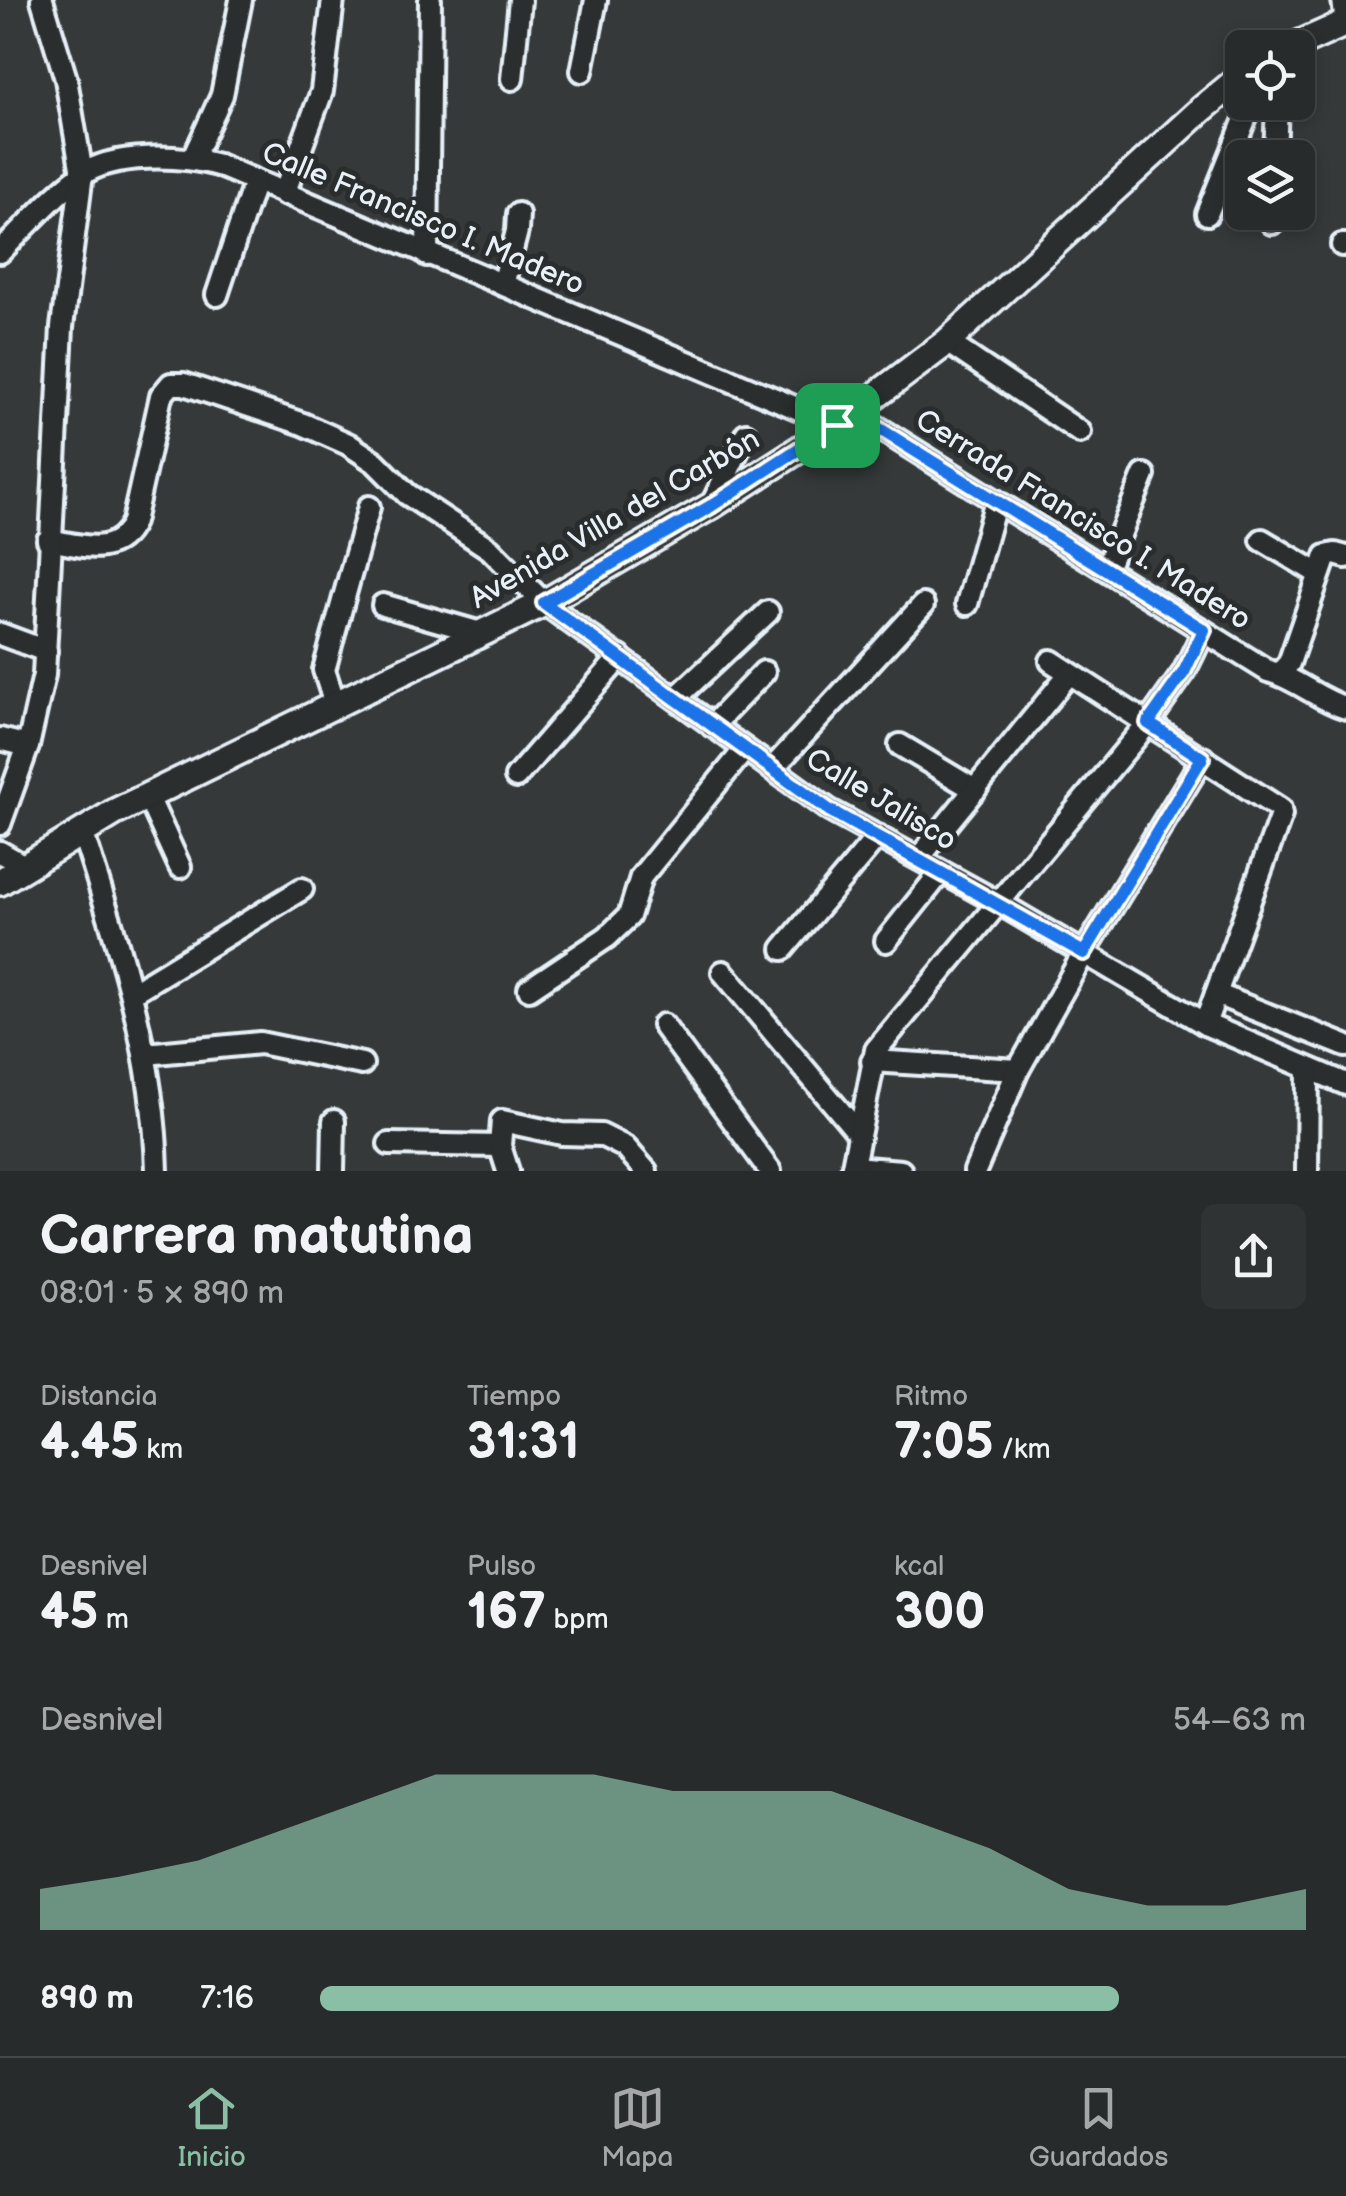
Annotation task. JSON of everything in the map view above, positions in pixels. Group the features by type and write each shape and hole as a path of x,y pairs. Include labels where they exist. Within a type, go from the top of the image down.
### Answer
{"main road":[{"path":"1315,37 1346,24"},
{"name":"Avenida Villa del Carbón","path":"0,882 82,831 148,797 544,603 711,506 846,419 947,342 1225,90"}],"street":[{"path":"0,824 28,746 46,651 48,540 62,327 82,174 66,79 42,0"},
{"path":"193,158 222,96 241,0"},
{"path":"284,194 322,91 333,0"},
{"path":"426,255 430,0"},
{"path":"512,79 520,0"},
{"path":"582,71 596,0"},
{"path":"1343,0 1346,24"},
{"path":"1208,214 1245,120"},
{"name":"Calle Francisco I. Madero","path":"0,252 82,174 142,159 193,158 503,286 846,419"},
{"path":"218,295 254,181"},
{"path":"503,286 518,214"},
{"path":"947,342 1080,432"},
{"name":"Calle Jalisco","path":"48,540 101,548 117,543 129,531 162,396 171,384 179,383 332,435 376,462 407,494 490,549 544,603 829,810 999,902 1205,1024 1346,1084"},
{"name":"Cerrada Francisco I. Madero","path":"846,419 996,501 1268,671 1281,672 1324,701 1346,708"},
{"path":"711,506 746,434"},
{"path":"1106,569 1144,475"},
{"path":"968,604 996,501"},
{"path":"336,707 324,670 369,507"},
{"path":"1262,540 1331,562 1290,662 1281,672"},
{"path":"383,605 481,633"},
{"path":"772,769 923,606"},
{"path":"676,698 768,612"},
{"path":"902,1171 852,1169 876,1050 1148,723 1184,672 1204,630"},
{"path":"0,634 46,651"},
{"path":"516,777 620,656"},
{"path":"1051,661 1276,804 1281,815 1205,1024"},
{"path":"712,726 764,672"},
{"path":"919,858 1070,674"},
{"path":"0,739 28,746"},
{"path":"900,745 976,790"},
{"path":"529,989 607,937 629,916 640,877 744,749"},
{"path":"975,1171 1018,1070 1202,758"},
{"path":"148,797 180,868"},
{"path":"82,831 133,992 156,1123 157,1171"},
{"path":"782,949 878,836"},
{"path":"0,852 24,866"},
{"path":"886,941 941,872"},
{"path":"133,992 302,889"},
{"path":"723,972 859,1134"},
{"path":"1216,994 1346,1046"},
{"path":"663,1025 770,1171"},
{"path":"146,1054 260,1044 362,1064"},
{"path":"872,1061 1018,1070"},
{"path":"1306,1171 1308,1069"},
{"path":"334,1121 334,1171"},
{"path":"508,1171 500,1146 502,1121 562,1134 601,1134 624,1146 646,1171"},
{"path":"388,1144 500,1146"}],"route":[{"path":"854,413 1204,630 1184,672 1148,723 1202,758 1084,953 829,810 544,603 711,506 837,425 854,413"}]}
